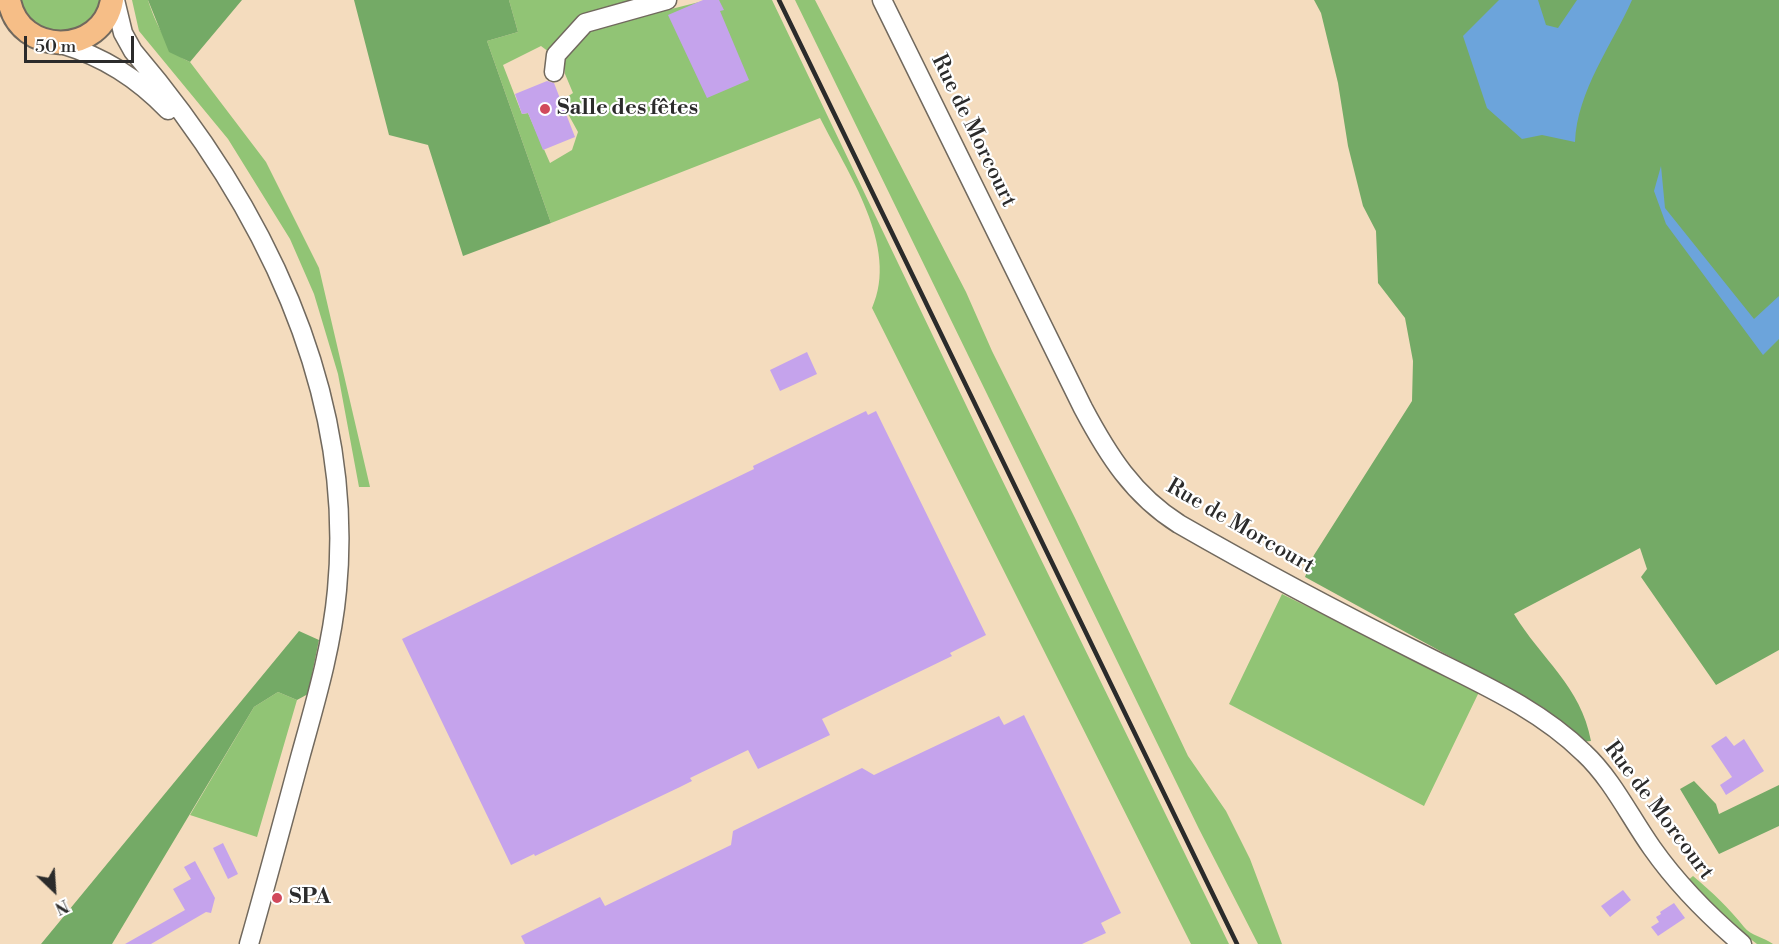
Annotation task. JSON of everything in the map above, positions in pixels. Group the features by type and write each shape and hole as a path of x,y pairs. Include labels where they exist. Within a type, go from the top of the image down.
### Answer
{"main road":[{"path":"8,7 20,25 39,39 62,44 73,42 93,32 107,16 113,0"}],"street":[{"path":"113,0 123,33 133,51 214,157 262,237 288,292 320,396 336,486 337,589 325,665 249,944"},
{"path":"554,72 556,56 585,23 667,0"},
{"name":"Rue de Morcourt","path":"882,0 1083,408 1121,473 1135,490 1160,512 1189,530 1485,685 1521,705 1558,730 1585,753 1605,777 1683,888 1742,944"},
{"path":"62,44 104,60 147,89 214,157"}],"green space":[{"path":"19,0 107,0 90,27 51,35 27,18"},
{"path":"132,0 148,0 154,17 170,45 190,62 266,162 319,268 370,487 359,487 338,374 314,294 290,239 228,139 139,31"},
{"path":"148,0 242,0 190,62 169,52"},
{"path":"354,0 509,0 518,32 487,41 551,223 463,256 428,145 389,135"},
{"path":"509,0 645,0 549,52 541,46 503,65 522,114 528,113 550,163 572,150 578,132 561,101 573,93 565,74 564,59 583,35 604,26 707,0 772,0 989,453 1229,944 1191,944 872,308 879,285 879,260 875,235 856,186 820,118 551,223 487,41 518,32"},
{"path":"795,0 815,0 966,292 992,351 1076,520 1188,756 1226,811 1250,859 1282,944 1258,944 1199,829"},
{"path":"1314,0 1779,0 1779,650 1716,685 1641,577 1647,569 1640,548 1514,614 1579,704 1591,741 1581,742 1544,708 1305,577 1314,555 1412,401 1413,361 1405,318 1378,283 1376,231 1363,206 1348,146 1338,83 1321,13"},
{"path":"1282,594 1479,692 1424,806 1229,704"},
{"path":"299,631 319,640 308,694 297,700 278,692 254,707 112,944 41,944"},
{"path":"278,692 297,700 257,837 190,815 254,707"},
{"path":"1694,781 1716,804 1719,814 1779,785 1779,826 1719,854 1680,789"},
{"path":"1693,876 1733,913 1747,930 1773,944 1757,944 1753,941 1687,881"}],"water":[{"path":"1499,0 1538,0 1546,25 1558,28 1577,0 1632,0 1589,87 1577,123 1575,142 1542,135 1522,139 1487,108 1463,36"},
{"path":"1661,166 1665,208 1754,319 1779,296 1779,339 1763,355 1666,224 1654,191"}],"building":[{"path":"703,0 719,0 724,10 720,11 749,80 707,98 668,15"},
{"path":"547,81 554,83 575,137 543,150 528,113 522,114 515,94"},
{"path":"807,352 817,374 780,391 770,370"},
{"path":"866,411 868,415 876,411 986,635 950,653 952,656 822,719 830,735 758,769 748,750 690,778 692,781 680,787 535,856 534,854 511,865 402,639 754,469 753,466"},
{"path":"1024,715 1121,913 1101,923 1106,933 1082,944 525,944 521,936 600,897 605,906 731,845 733,831 862,768 874,775 999,716 1004,725"},
{"path":"1726,736 1734,746 1744,739 1764,771 1726,795 1720,785 1732,777 1711,746"},
{"path":"223,843 238,874 228,879 213,848"},
{"path":"195,861 215,898 211,913 206,912 151,944 125,944 185,910 173,889 191,879 184,867"},
{"path":"1623,890 1631,900 1610,917 1601,906"},
{"path":"1674,903 1685,918 1658,936 1651,927 1659,922 1656,917 1661,914 1660,912"}],"railway":[{"path":"779,0 1237,944"}],"place":[{"name":"Salle des fêtes","path":"545,109"},
{"name":"SPA","path":"277,898"}]}
